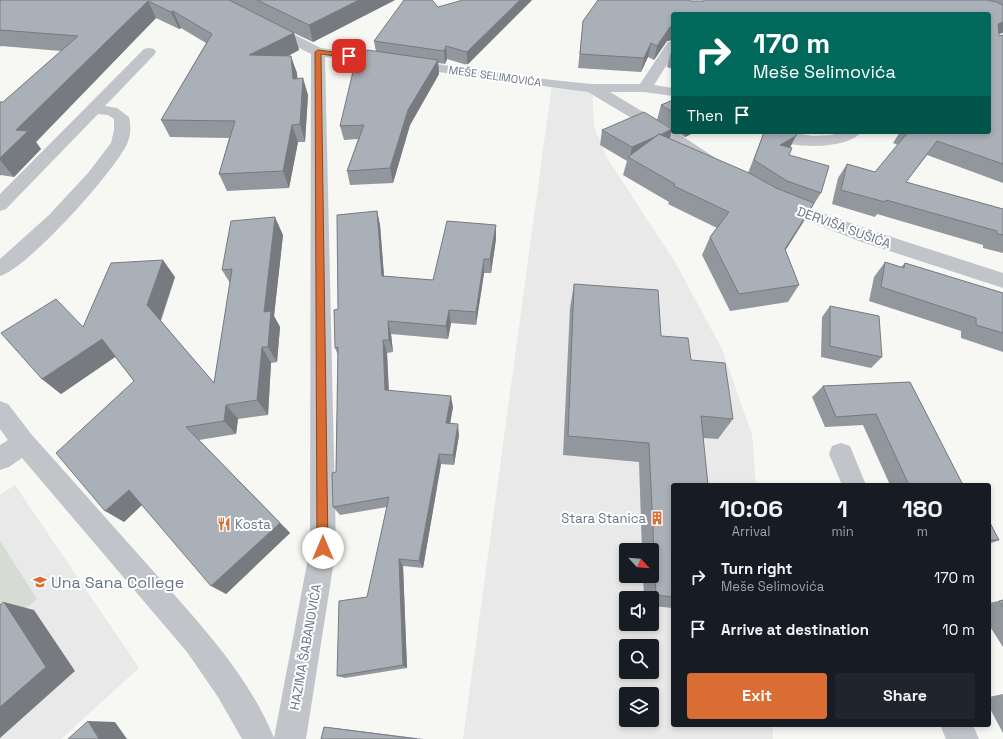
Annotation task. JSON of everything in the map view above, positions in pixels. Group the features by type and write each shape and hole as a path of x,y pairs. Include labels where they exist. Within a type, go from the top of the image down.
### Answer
{"street":[{"name":"MEŠE SELIMOVIĆA","path":"216,0 280,34 318,52 489,76 592,88 644,88 671,92"},
{"path":"644,88 671,48"},
{"path":"0,205 149,52"},
{"name":"HAZIMA ŠABANOVIĆA","path":"290,739 323,548 318,52"},
{"path":"592,88 659,128 723,171"},
{"path":"0,269 23,252 65,209 99,172 119,145 124,128 121,117 112,111 95,109"},
{"path":"778,134 792,139 813,142 828,141 850,134"},
{"name":"DERVIŠA SUŠIĆA","path":"767,197 820,220 1003,281"},
{"path":"0,411 24,443 197,642 229,686 259,739"},
{"path":"0,459 24,443"},
{"path":"841,454 853,483"},
{"path":"957,727 963,739"}],"shaded area":[{"path":"552,84 592,88 594,127 607,158 675,262 722,349 752,435 756,483 671,483 671,727 773,727 773,739 463,739"},
{"name":"Una Sana College","path":"15,485 139,668 61,739 0,739 0,495"},
{"path":"0,541 37,599 0,629"}],"building":[{"path":"0,0 229,0 294,33 249,55 291,56 293,79 303,78 300,124 292,125 283,171 219,174 235,121 161,120 212,34 173,11 171,12 148,1 16,130 28,131 0,158 0,102 3,102 78,36 0,30"},
{"path":"257,0 359,0 309,25"},
{"path":"404,0 432,0 438,7 463,0 520,0 467,52 446,46 444,51 374,41"},
{"path":"598,0 987,0 1003,5 1003,22 998,24 999,36 1003,35 1003,164 937,141 906,182 1003,209 1003,235 997,234 997,231 886,200 885,202 841,190 847,164 875,172 906,134 991,134 991,12 671,12 671,27 657,46 651,43 644,58 580,54 583,21"},
{"path":"367,50 438,60 408,110 390,168 347,171 364,125 340,126 356,59 361,59"},
{"path":"671,101 671,111 661,105"},
{"path":"644,112 671,128 660,135 659,134 632,147 602,130"},
{"path":"659,134 749,173 776,188 814,203 785,249 799,285 739,294 710,237 729,212 674,186 675,184 628,157"},
{"path":"763,134 796,134 796,136 780,145 792,148 789,155 829,166 821,193 787,181 754,160"},
{"path":"377,211 382,276 433,280 447,221 496,225 490,259 484,259 476,312 449,310 446,326 388,321 389,340 383,340 385,390 451,396 446,423 458,424 453,455 439,454 419,561 399,559 403,665 337,676 339,601 367,597 389,497 333,507 332,473 336,472 338,347 335,348 334,310 338,309 337,215"},
{"path":"275,217 264,312 271,311 268,347 262,347 257,400 226,405 224,421 186,427 280,523 211,586 129,490 105,511 56,453 134,381 102,339 42,379 1,333 56,299 83,327 111,263 163,260 147,305 214,383 232,269 222,270 231,221"},
{"path":"885,262 904,268 905,263 1003,293 1003,333 976,325 976,318 881,287"},
{"name":"Stara Stanica","path":"574,284 658,290 661,336 688,338 691,360 725,363 733,419 701,416 708,483 671,483 671,597 659,595 659,591 656,591 655,583 659,583 659,543 654,543 649,443 568,436"},
{"path":"830,306 879,316 882,357 830,346"},
{"path":"910,382 962,483 908,483 876,414 836,417 823,386"},
{"path":"991,525 999,540 991,540"},
{"path":"1003,600 1003,607 999,601"},
{"path":"4,602 46,667 0,707 0,605"},
{"path":"88,721 99,739 68,739"},
{"path":"324,727 417,739 321,739"}],"place":[{"name":"Stara Stanica","path":"657,518"},
{"name":"Kosta","path":"224,524"},
{"name":"Una Sana College","path":"40,582"}],"route":[{"path":"323,548 318,52 349,56"}]}
